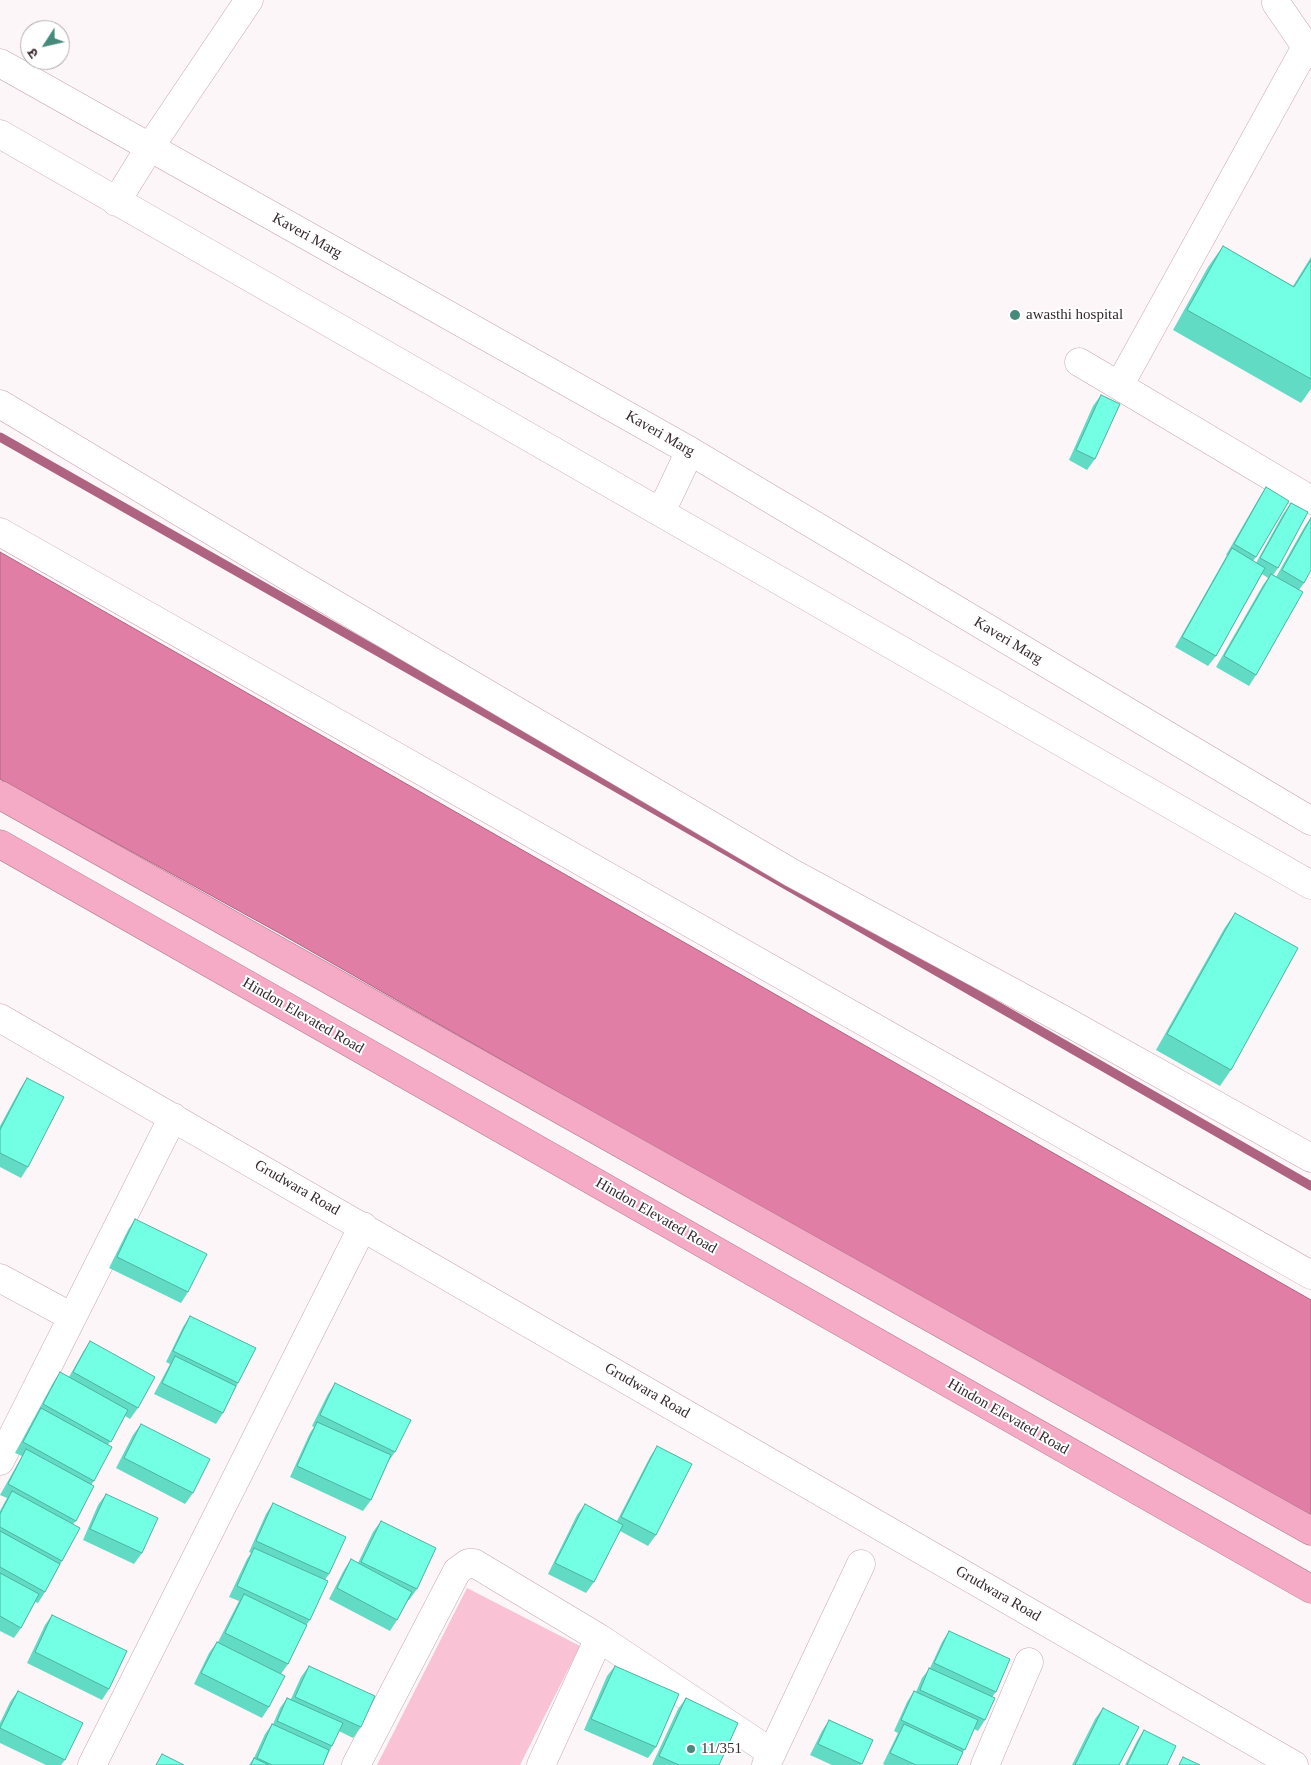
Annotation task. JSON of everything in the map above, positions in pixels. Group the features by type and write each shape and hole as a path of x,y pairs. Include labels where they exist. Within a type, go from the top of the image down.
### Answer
{"highway":[{"path":"0,795 1311,1531"},
{"name":"Hindon Elevated Road","path":"0,844 1311,1589"}],"street":[{"path":"116,202 150,147 249,0"},
{"path":"1119,386 1309,51 1276,3"},
{"name":"Kaveri Marg","path":"0,63 690,451 1311,821"},
{"path":"0,134 1311,885"},
{"path":"1079,362 1311,500"},
{"path":"0,404 329,602 784,868 1062,1019 1311,1158"},
{"path":"661,512 690,451"},
{"path":"0,532 1311,1275"},
{"name":"Grudwara Road","path":"0,1018 364,1226 1294,1765"},
{"path":"0,1461 173,1117"},
{"path":"92,1765 364,1226"},
{"path":"0,1278 72,1317"},
{"path":"356,1765 457,1571 462,1566 474,1563 599,1638 769,1759 861,1564"},
{"path":"540,1765 599,1638"},
{"path":"985,1765 1029,1662"}],"shaded area":[{"path":"0,552 1311,1300 1311,1522 281,934 0,779"},
{"path":"467,1588 580,1646 520,1765 377,1765"}],"building":[{"path":"1223,246 1294,287 1311,260 1311,379 1187,310"},
{"path":"1101,395 1120,404 1095,459 1076,450"},
{"path":"1266,487 1289,501 1256,557 1234,544"},
{"path":"1291,503 1308,512 1278,568 1260,558"},
{"path":"1311,518 1311,570 1304,583 1282,570"},
{"path":"1232,548 1265,568 1216,656 1182,637"},
{"path":"1271,574 1303,592 1256,675 1224,656"},
{"path":"1235,913 1298,948 1231,1070 1167,1034"},
{"path":"27,1078 64,1097 28,1167 0,1153 0,1130"},
{"path":"135,1219 207,1254 188,1292 117,1257"},
{"path":"190,1316 256,1348 238,1383 173,1351"},
{"path":"90,1341 155,1377 138,1408 73,1372"},
{"path":"175,1356 236,1386 223,1413 162,1383"},
{"path":"60,1372 128,1410 111,1442 43,1404"},
{"path":"335,1383 411,1420 395,1452 320,1415"},
{"path":"41,1408 112,1447 94,1481 23,1442"},
{"path":"317,1422 391,1455 371,1500 297,1466"},
{"path":"141,1424 210,1459 193,1493 124,1458"},
{"path":"657,1446 692,1464 656,1535 621,1517"},
{"path":"26,1449 94,1486 76,1521 8,1484"},
{"path":"12,1491 80,1528 62,1561 0,1527 0,1514"},
{"path":"106,1494 158,1518 142,1553 90,1529"},
{"path":"273,1503 346,1537 329,1574 256,1541"},
{"path":"585,1504 623,1525 594,1582 555,1563"},
{"path":"381,1521 436,1548 417,1589 361,1562"},
{"path":"0,1531 60,1564 45,1592 0,1567"},
{"path":"254,1548 328,1581 310,1620 237,1586"},
{"path":"351,1559 412,1592 397,1620 337,1588"},
{"path":"0,1573 39,1594 21,1628 0,1616"},
{"path":"244,1594 307,1625 288,1664 225,1633"},
{"path":"52,1615 127,1651 109,1689 35,1652"},
{"path":"949,1631 1010,1659 996,1692 934,1663"},
{"path":"217,1642 285,1676 269,1707 201,1673"},
{"path":"309,1666 375,1696 361,1727 295,1697"},
{"path":"615,1666 679,1694 656,1747 591,1719"},
{"path":"929,1668 995,1698 985,1720 920,1690"},
{"path":"18,1691 83,1723 65,1760 0,1728"},
{"path":"914,1691 978,1720 965,1750 901,1720"},
{"path":"287,1698 343,1723 332,1746 277,1721"},
{"name":"11/351","path":"686,1698 738,1723 719,1765 679,1765 659,1756"},
{"path":"1103,1708 1139,1727 1119,1765 1075,1765"},
{"path":"829,1720 873,1740 862,1764 818,1744"},
{"path":"272,1724 329,1750 323,1765 272,1765 257,1758"},
{"path":"904,1724 963,1752 957,1765 916,1765 890,1753"},
{"path":"1144,1730 1176,1746 1167,1765 1127,1765"},
{"path":"162,1754 184,1765 156,1765"},
{"path":"1183,1757 1200,1765 1179,1765"},
{"path":"254,1758 269,1765 251,1765"}],"waterway":[{"path":"0,437 516,730 1311,1186"}],"place":[{"name":"awasthi hospital","path":"1015,315"},
{"name":"11/351","path":"691,1749"}]}
